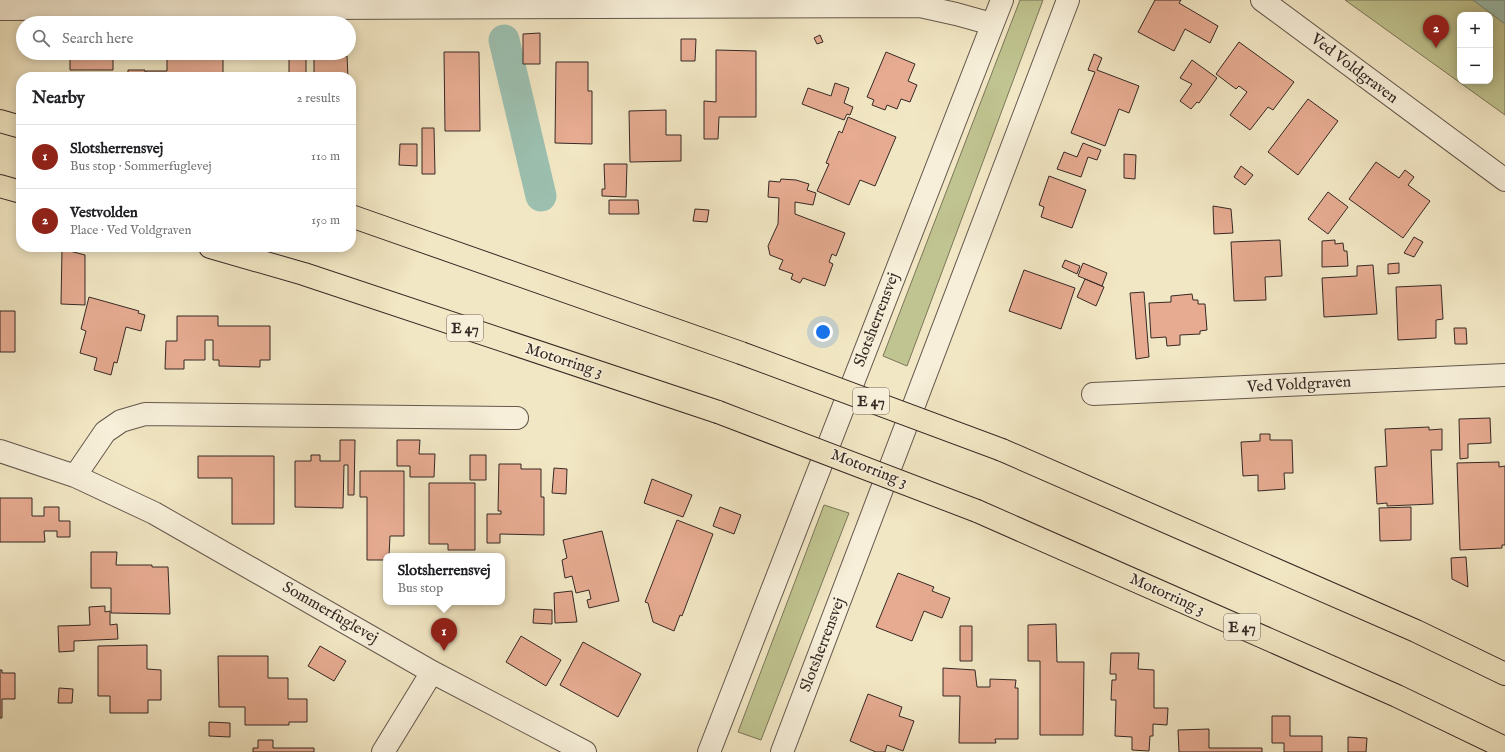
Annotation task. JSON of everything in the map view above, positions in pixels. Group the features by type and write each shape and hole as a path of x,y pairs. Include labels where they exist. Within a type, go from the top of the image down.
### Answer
{"highway":[{"path":"0,121 16,126"},
{"path":"0,186 16,191"},
{"name":"E 47","path":"356,218 741,353 1002,450 1416,631 1505,674"},
{"name":"Motorring 3","path":"227,252 304,274 718,412 977,511 1397,696 1505,748"}],"street":[{"name":"Slotsherrensvej","path":"709,752 1002,0"},
{"name":"Slotsherrensvej","path":"782,752 1068,0"},
{"name":"Ved Voldgraven","path":"1262,0 1505,180"},
{"path":"0,9 920,6 992,24"},
{"name":"Ved Voldgraven","path":"1093,394 1505,375"},
{"path":"75,476 105,432 120,421 145,414 517,418"},
{"name":"Sommerfuglevej","path":"0,451 75,476 154,513 432,672 585,752"},
{"path":"383,752 432,672"}],"green space":[{"path":"1020,0 1043,0 907,366 883,356"},
{"path":"1345,0 1505,0 1505,115 1462,84 1493,84 1493,12 1457,12 1457,80"},
{"path":"824,505 849,513 761,740 738,732"}],"shaded area":[{"path":"1473,0 1505,0 1505,24 1493,15 1493,12 1489,12"}],"building":[{"path":"1155,0 1181,0 1179,3 1218,26 1210,43 1185,29 1174,51 1138,32"},
{"path":"540,33 540,64 523,64 523,34"},
{"path":"820,35 823,42 817,44 814,38"},
{"path":"681,39 696,39 695,61 681,61"},
{"path":"1239,42 1294,82 1273,110 1268,107 1250,130 1230,115 1247,92 1239,86 1236,89 1216,74"},
{"path":"716,50 756,51 756,117 719,117 718,139 704,139 704,101 716,102"},
{"path":"444,52 479,52 480,131 445,131"},
{"path":"886,52 915,64 908,81 917,85 910,102 901,99 897,109 887,105 885,110 872,105 874,100 867,97"},
{"path":"1094,54 1102,58 1097,70 1139,86 1129,113 1119,109 1105,146 1071,133 1095,72 1088,70"},
{"path":"70,60 113,60 113,70 70,70"},
{"path":"167,60 223,60 223,72 146,72 167,71"},
{"path":"289,60 306,60 306,72 289,72"},
{"path":"314,60 347,60 348,72 314,72"},
{"path":"1192,60 1217,78 1199,103 1197,102 1191,109 1180,101 1192,84 1180,78"},
{"path":"556,62 588,62 588,91 592,91 592,144 555,143"},
{"path":"128,70 145,70 145,72 128,72"},
{"path":"835,83 849,88 844,103 853,107 850,115 847,114 844,120 802,104 808,88 831,96"},
{"path":"1308,99 1338,121 1298,175 1268,152"},
{"path":"666,110 666,135 681,135 681,161 630,162 629,111"},
{"path":"848,117 896,137 875,186 860,180 849,205 817,191 829,164 826,163 839,131 842,133"},
{"path":"422,128 434,128 435,174 422,174"},
{"path":"1083,143 1101,150 1097,160 1088,157 1081,177 1057,169 1064,152 1077,157"},
{"path":"400,144 417,144 417,166 399,165"},
{"path":"1124,154 1136,155 1135,179 1124,178"},
{"path":"1376,162 1399,178 1405,170 1414,177 1408,185 1430,201 1403,238 1349,199"},
{"path":"604,164 627,164 626,197 602,196 602,189 605,189"},
{"path":"1241,166 1253,175 1245,185 1234,177"},
{"path":"1049,176 1086,190 1072,228 1041,217 1044,207 1039,205"},
{"path":"781,179 796,180 809,184 807,190 816,193 813,205 795,202 795,214 845,233 836,256 832,254 829,262 833,264 825,286 803,278 800,283 791,279 793,274 779,269 783,260 770,255 768,246 778,224 779,198 768,197 769,181 780,182"},
{"path":"1328,192 1348,207 1328,234 1308,219"},
{"path":"609,200 638,200 639,214 609,214"},
{"path":"1213,206 1231,209 1233,233 1214,234"},
{"path":"695,209 709,210 707,222 693,221"},
{"path":"1414,237 1423,242 1414,257 1404,253"},
{"path":"1280,240 1282,276 1265,277 1266,300 1234,301 1231,242"},
{"path":"1335,240 1335,244 1343,243 1344,251 1347,251 1348,266 1322,267 1322,241"},
{"path":"62,252 74,252 85,255 85,305 61,304"},
{"path":"1065,260 1080,266 1077,274 1062,267"},
{"path":"1083,263 1107,273 1102,286 1078,276"},
{"path":"1399,263 1399,273 1388,274 1388,264"},
{"path":"1373,265 1377,314 1324,317 1322,278 1357,276 1357,266"},
{"path":"1024,270 1075,288 1061,329 1009,311"},
{"path":"1085,279 1104,287 1096,306 1077,297"},
{"path":"1441,285 1443,319 1436,320 1436,338 1398,340 1396,287"},
{"path":"1144,292 1149,357 1136,359 1130,293"},
{"path":"1192,294 1193,300 1198,300 1198,304 1205,304 1207,330 1200,331 1200,334 1180,335 1180,345 1167,346 1166,337 1151,338 1149,303 1171,302 1171,296"},
{"path":"89,297 139,311 138,313 145,315 141,331 126,327 117,363 114,362 111,375 94,370 97,358 80,353 86,331 81,329"},
{"path":"0,311 15,311 15,352 0,352"},
{"path":"177,316 218,316 218,326 270,326 270,360 260,360 260,367 219,366 219,360 213,360 213,340 205,340 205,360 184,360 184,369 165,369 166,341 177,341"},
{"path":"1454,328 1466,328 1467,344 1455,344"},
{"path":"1490,418 1491,443 1468,444 1468,458 1460,459 1459,419"},
{"path":"1429,427 1429,430 1442,429 1442,450 1431,450 1433,504 1387,506 1387,503 1377,504 1375,467 1387,466 1385,429"},
{"path":"1260,434 1270,434 1270,440 1292,440 1293,473 1284,473 1285,489 1258,491 1258,475 1243,476 1241,442 1260,441"},
{"path":"340,440 355,440 354,495 348,495 348,465 344,465 343,508 295,507 295,461 311,461 311,455 320,455 320,461 340,461"},
{"path":"397,440 420,440 419,454 435,454 434,477 410,477 410,466 397,466"},
{"path":"470,455 486,455 486,480 470,480"},
{"path":"198,456 274,456 274,524 232,524 232,478 198,478"},
{"path":"1499,462 1499,467 1505,466 1505,545 1502,545 1502,548 1460,550 1457,463"},
{"path":"499,464 521,464 521,469 541,469 541,497 544,497 544,535 500,534 500,543 487,543 487,514 501,514 501,511 498,511"},
{"path":"554,468 567,469 566,494 552,493"},
{"path":"360,471 404,471 404,536 390,536 389,553 383,553 383,560 367,560 367,497 360,497"},
{"path":"652,479 692,495 683,517 644,503"},
{"path":"429,483 475,483 475,550 448,550 448,544 429,544"},
{"path":"0,498 32,498 32,516 44,516 44,507 59,507 59,521 70,521 70,537 57,537 57,531 44,531 45,542 0,542"},
{"path":"720,507 741,515 734,534 713,526"},
{"path":"1411,507 1411,540 1380,541 1379,508"},
{"path":"677,520 713,534 682,616 680,615 674,631 653,622 648,603 645,602"},
{"path":"602,531 619,601 589,608 587,600 591,599 589,590 576,593 572,576 565,578 562,560 567,558 563,540"},
{"path":"91,552 117,552 116,565 152,565 152,567 168,567 170,614 111,613 111,588 91,588"},
{"path":"1466,557 1468,587 1452,579 1451,558"},
{"path":"898,573 934,587 932,591 950,598 942,618 924,611 912,641 876,627"},
{"path":"572,591 577,622 555,623 554,593"},
{"path":"105,606 105,612 110,611 110,625 117,624 118,639 74,641 74,651 59,652 58,626 90,625 89,607"},
{"path":"534,609 552,610 552,624 533,623"},
{"path":"1056,624 1057,662 1084,662 1083,735 1040,735 1040,661 1028,661 1028,625"},
{"path":"960,626 972,626 972,661 960,661"},
{"path":"521,636 561,660 546,686 506,662"},
{"path":"583,642 641,674 618,717 560,685"},
{"path":"147,645 147,669 161,670 161,700 148,700 148,713 110,713 110,696 98,696 98,646"},
{"path":"320,646 346,661 334,681 308,666"},
{"path":"1111,653 1139,653 1138,669 1154,670 1154,708 1168,708 1167,725 1153,724 1153,736 1150,736 1149,751 1132,750 1132,737 1115,736 1116,700 1111,700 1112,680 1116,680 1116,674 1110,674"},
{"path":"218,656 268,656 268,678 288,678 288,699 307,699 307,722 289,722 289,725 245,725 245,707 219,707"},
{"path":"943,668 975,670 977,687 990,687 990,679 1016,680 1015,688 1018,688 1018,739 995,739 996,743 959,743 960,696 943,696"},
{"path":"0,670 2,670 2,673 15,673 15,699 2,699 2,718 0,718"},
{"path":"59,688 73,689 72,703 58,703"},
{"path":"868,694 902,707 899,716 914,721 903,751 887,745 885,752 876,752 850,741"},
{"path":"1272,716 1290,716 1290,736 1322,736 1322,752 1284,752 1284,743 1272,743"},
{"path":"209,722 230,723 230,737 209,736"},
{"path":"1209,729 1209,748 1262,748 1262,752 1179,752 1178,730"},
{"path":"1348,737 1367,738 1366,752 1348,752"},
{"path":"258,740 273,740 273,748 314,748 314,752 253,752 253,748 258,748"}],"waterway":[{"path":"504,40 541,196"}],"place":[{"name":"Vestvolden","path":"1436,48"},
{"name":"Slotsherrensvej","path":"444,651"}]}
